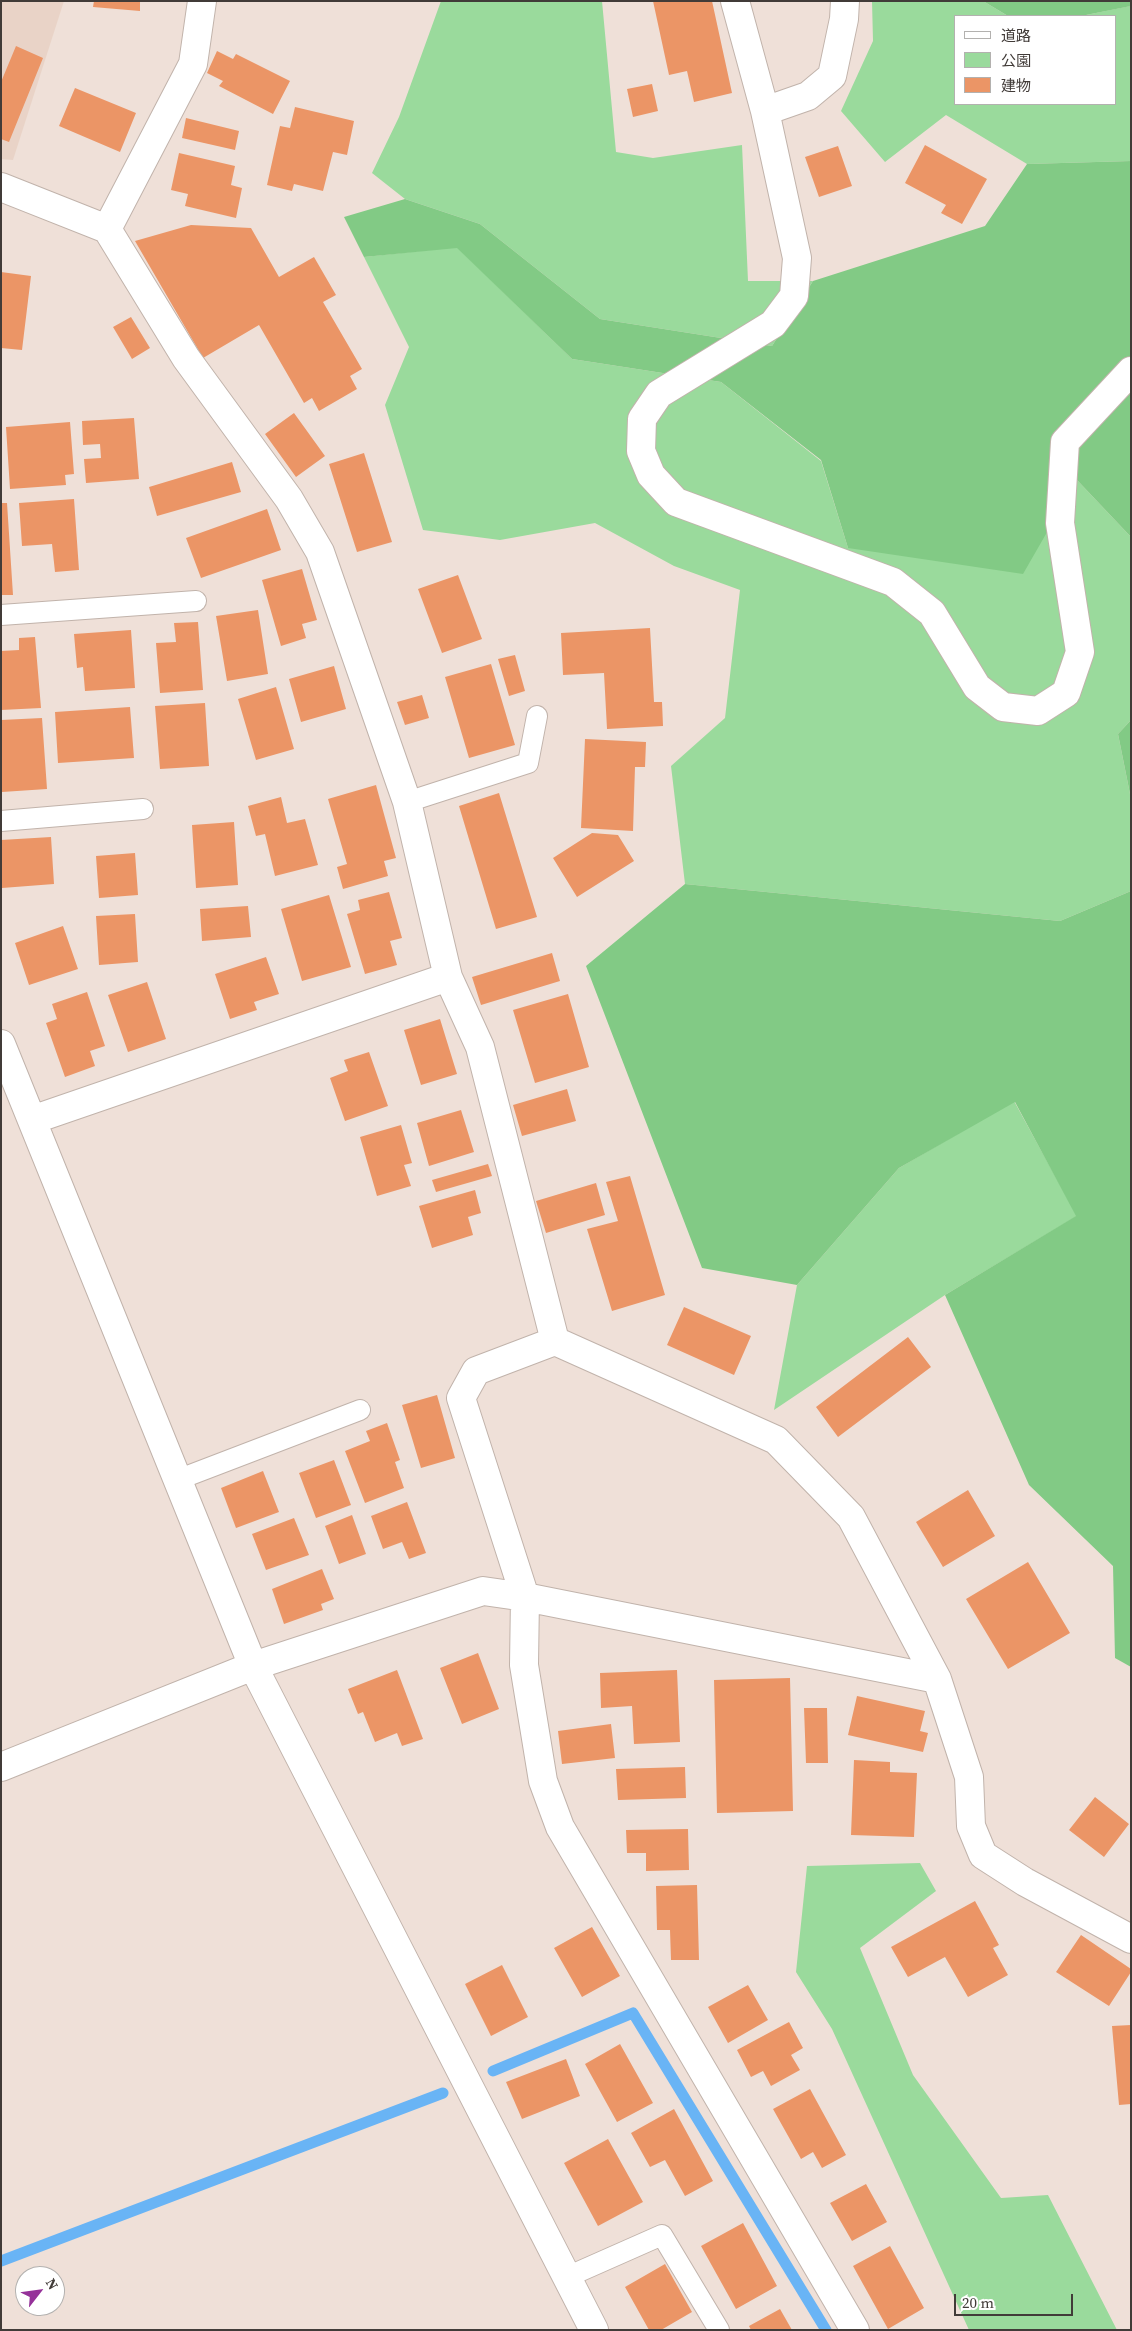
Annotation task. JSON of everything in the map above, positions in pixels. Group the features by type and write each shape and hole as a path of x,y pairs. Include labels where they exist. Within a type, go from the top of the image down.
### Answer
{"street":[{"path":"108,229 192,64 202,1"},
{"path":"735,1 765,111 796,258 794,296 773,324 659,394 642,419 641,452 651,475 676,502 893,582 932,613 977,687 1003,707 1038,711 1066,693 1080,652 1060,524 1065,442 1131,371"},
{"path":"765,111 808,96 832,76 844,19 845,1"},
{"path":"1,187 108,229 186,358 289,498 320,552 407,802 448,978 480,1048 555,1341"},
{"path":"32,1120 448,978"},
{"path":"1,1044 253,1666 594,2330"},
{"path":"855,2330 560,1827 543,1781 524,1665 525,1597 461,1398 476,1371 555,1341 776,1440 851,1518 937,1679 969,1777 971,1826 982,1855 1025,1882 1131,1939"},
{"path":"1,1767 253,1666 483,1591 525,1597 937,1679"}],"lane":[{"path":"1,615 196,601"},
{"path":"407,802 528,763 537,716"},
{"path":"1,821 143,809"},
{"path":"177,1480 360,1410"},
{"path":"567,2277 662,2235 719,2330"}],"shaded area":[{"path":"1,1 64,1 13,160 1,159"}],"green space":[{"path":"441,1 602,1 616,152 653,158 742,145 748,281 813,281 772,346 600,319 480,224 405,199 372,173 399,117"},
{"path":"872,1 983,1 1006,15 954,15 954,105 1117,105 1117,15 1086,15 1130,6 1131,161 1027,164 946,115 885,162 841,111 873,41"},
{"path":"983,1 1131,1 1131,6 1086,15 1006,15"},
{"path":"1131,161 1131,537 1077,480 1023,574 848,548 821,460 721,382 572,359 457,248 364,257 344,217 405,199 480,224 600,319 772,346 813,281 985,226 1027,164"},
{"path":"457,247 572,359 721,382 821,461 848,548 1077,480 1131,537 1131,720 1118,734 1131,799 1131,891 1060,921 685,884 671,766 725,718 740,590 674,566 595,523 500,540 423,530 385,405 409,347 364,257"},
{"path":"1131,720 1131,799 1118,734"},
{"path":"685,884 1060,921 1131,891 1131,1667 1115,1658 1113,1566 1029,1485 945,1295 1076,1216 1015,1102 899,1168 797,1285 702,1268 586,966"},
{"path":"1014,1101 1077,1216 945,1295 774,1410 797,1285 899,1168"},
{"path":"920,1863 936,1891 860,1948 913,2075 1001,2198 1048,2195 1117,2330 969,2330 832,2029 796,1972 807,1866"}],"building":[{"path":"94,1 140,1 140,11 93,7"},
{"path":"653,1 712,1 732,93 694,102 687,71 669,75"},
{"path":"16,46 43,58 9,142 1,139 1,82"},
{"path":"217,51 233,59 236,54 290,81 273,114 219,86 223,81 207,73"},
{"path":"652,84 658,111 633,117 627,89"},
{"path":"75,88 136,113 120,152 59,126"},
{"path":"295,107 354,121 347,155 333,152 323,191 294,184 292,191 267,185 280,126 290,128"},
{"path":"186,118 239,131 235,150 182,138"},
{"path":"925,145 987,179 962,224 941,213 946,205 905,183"},
{"path":"838,146 852,186 819,197 805,157"},
{"path":"179,153 235,166 231,185 242,188 236,218 185,206 188,194 171,190"},
{"path":"191,225 251,228 279,277 314,257 336,295 323,302 362,369 350,376 357,389 319,411 312,398 304,403 259,325 203,358 135,241"},
{"path":"1,272 31,276 22,350 1,348"},
{"path":"131,317 150,348 132,359 113,327"},
{"path":"294,413 325,456 296,477 265,434"},
{"path":"134,418 139,479 86,483 84,459 101,458 100,444 83,445 82,421"},
{"path":"70,422 74,474 65,475 66,485 10,489 6,427"},
{"path":"364,453 392,542 357,552 329,464"},
{"path":"232,462 241,492 157,516 149,487"},
{"path":"74,499 79,570 55,572 52,544 22,546 19,503"},
{"path":"1,503 7,503 13,595 1,595"},
{"path":"267,509 281,550 201,578 186,538"},
{"path":"302,569 317,620 302,624 306,638 281,646 262,580"},
{"path":"458,575 482,639 442,653 418,589"},
{"path":"258,610 268,674 227,681 216,616"},
{"path":"198,622 203,690 160,693 156,643 176,642 174,623"},
{"path":"650,628 654,702 662,702 663,726 607,729 604,673 563,675 561,633"},
{"path":"131,630 135,688 85,691 83,667 77,668 74,634"},
{"path":"35,637 41,708 1,710 1,651 19,650 19,638"},
{"path":"515,655 525,691 509,696 498,659"},
{"path":"491,664 515,745 469,758 445,677"},
{"path":"334,666 346,709 301,722 289,679"},
{"path":"276,687 294,749 256,760 238,699"},
{"path":"422,695 429,718 405,725 397,702"},
{"path":"205,703 209,766 160,769 155,706"},
{"path":"130,707 134,758 58,763 55,712"},
{"path":"42,718 47,789 2,792 1,720"},
{"path":"585,739 646,742 645,767 635,767 633,831 581,828"},
{"path":"376,785 396,858 384,861 388,876 343,889 337,867 347,864 328,799"},
{"path":"499,793 537,917 496,929 459,806"},
{"path":"281,797 287,823 305,819 318,865 275,876 265,834 256,836 248,806"},
{"path":"234,822 238,885 196,888 192,825"},
{"path":"592,833 618,835 634,861 577,897 553,858"},
{"path":"51,837 54,884 2,888 1,840"},
{"path":"135,853 138,895 99,898 96,856"},
{"path":"389,892 402,938 390,941 397,965 365,974 347,914 360,910 358,900"},
{"path":"329,895 351,967 302,981 281,909"},
{"path":"248,906 251,937 202,941 200,909"},
{"path":"135,914 138,962 99,965 96,916"},
{"path":"63,926 78,969 29,985 15,943"},
{"path":"552,953 560,981 481,1005 472,977"},
{"path":"266,957 279,994 254,1002 257,1010 230,1019 215,974"},
{"path":"147,982 166,1039 128,1052 108,995"},
{"path":"87,992 105,1046 90,1051 95,1066 65,1077 46,1023 57,1019 52,1004"},
{"path":"568,994 589,1067 535,1083 513,1010"},
{"path":"440,1019 457,1074 421,1085 404,1030"},
{"path":"369,1052 388,1106 345,1121 330,1078 348,1071 344,1060"},
{"path":"567,1089 576,1121 522,1136 513,1105"},
{"path":"461,1110 474,1152 429,1166 417,1123"},
{"path":"401,1125 412,1163 404,1165 411,1186 377,1196 360,1137"},
{"path":"488,1164 492,1176 436,1192 432,1180"},
{"path":"630,1176 665,1295 612,1311 587,1229 618,1221 606,1182"},
{"path":"596,1183 605,1215 546,1233 536,1201"},
{"path":"475,1190 481,1213 468,1217 473,1235 432,1248 419,1206"},
{"path":"684,1307 751,1336 734,1375 667,1345"},
{"path":"908,1337 931,1367 838,1437 816,1407"},
{"path":"437,1395 455,1458 421,1468 402,1405"},
{"path":"387,1423 400,1460 395,1462 404,1488 365,1503 345,1451 370,1441 366,1431"},
{"path":"334,1460 351,1505 316,1518 299,1473"},
{"path":"263,1471 279,1512 236,1528 221,1488"},
{"path":"968,1490 995,1536 943,1567 916,1522"},
{"path":"407,1502 426,1553 409,1559 402,1542 383,1549 371,1516"},
{"path":"352,1515 366,1554 339,1564 325,1526"},
{"path":"294,1518 309,1555 266,1570 252,1534"},
{"path":"1028,1562 1070,1633 1008,1669 966,1599"},
{"path":"322,1569 334,1599 321,1604 323,1610 284,1624 272,1589"},
{"path":"478,1653 499,1709 462,1724 440,1668"},
{"path":"397,1670 423,1739 402,1746 397,1733 375,1742 363,1712 358,1714 348,1689"},
{"path":"677,1670 680,1742 634,1744 632,1706 601,1708 600,1673"},
{"path":"790,1678 793,1811 717,1813 714,1680"},
{"path":"857,1696 925,1711 920,1731 928,1733 923,1752 848,1735"},
{"path":"804,1708 827,1708 828,1763 806,1763"},
{"path":"611,1724 615,1758 562,1764 558,1731"},
{"path":"854,1760 890,1762 890,1772 917,1773 914,1837 851,1835"},
{"path":"685,1767 686,1798 618,1800 616,1769"},
{"path":"1095,1797 1129,1824 1104,1857 1069,1830"},
{"path":"688,1829 689,1870 646,1871 646,1853 627,1853 626,1830"},
{"path":"697,1885 699,1960 671,1960 670,1930 657,1930 656,1886"},
{"path":"975,1901 999,1945 993,1948 1008,1975 968,1997 945,1957 908,1977 891,1947"},
{"path":"592,1927 620,1976 582,1997 554,1948"},
{"path":"1081,1935 1131,1969 1131,1972 1109,2006 1056,1972"},
{"path":"502,1965 528,2017 491,2036 465,1984"},
{"path":"748,1985 768,2020 728,2043 708,2007"},
{"path":"789,2022 803,2048 791,2055 800,2070 771,2086 763,2071 751,2077 737,2050"},
{"path":"1131,2025 1131,2104 1119,2105 1112,2026"},
{"path":"620,2044 653,2103 617,2122 585,2064"},
{"path":"566,2059 580,2096 522,2119 506,2082"},
{"path":"810,2089 846,2155 822,2168 813,2152 801,2159 773,2109"},
{"path":"674,2109 713,2181 685,2196 665,2160 650,2167 631,2133"},
{"path":"608,2139 643,2202 598,2226 564,2163"},
{"path":"866,2184 887,2222 852,2241 830,2203"},
{"path":"743,2223 777,2286 736,2309 701,2246"},
{"path":"890,2246 924,2308 888,2329 853,2266"},
{"path":"665,2264 692,2312 661,2330 649,2330 625,2287"},
{"path":"780,2309 792,2330 751,2330 749,2326"}],"waterway":[{"path":"493,2071 633,2013 826,2330"},
{"path":"1,2261 443,2093"}]}
